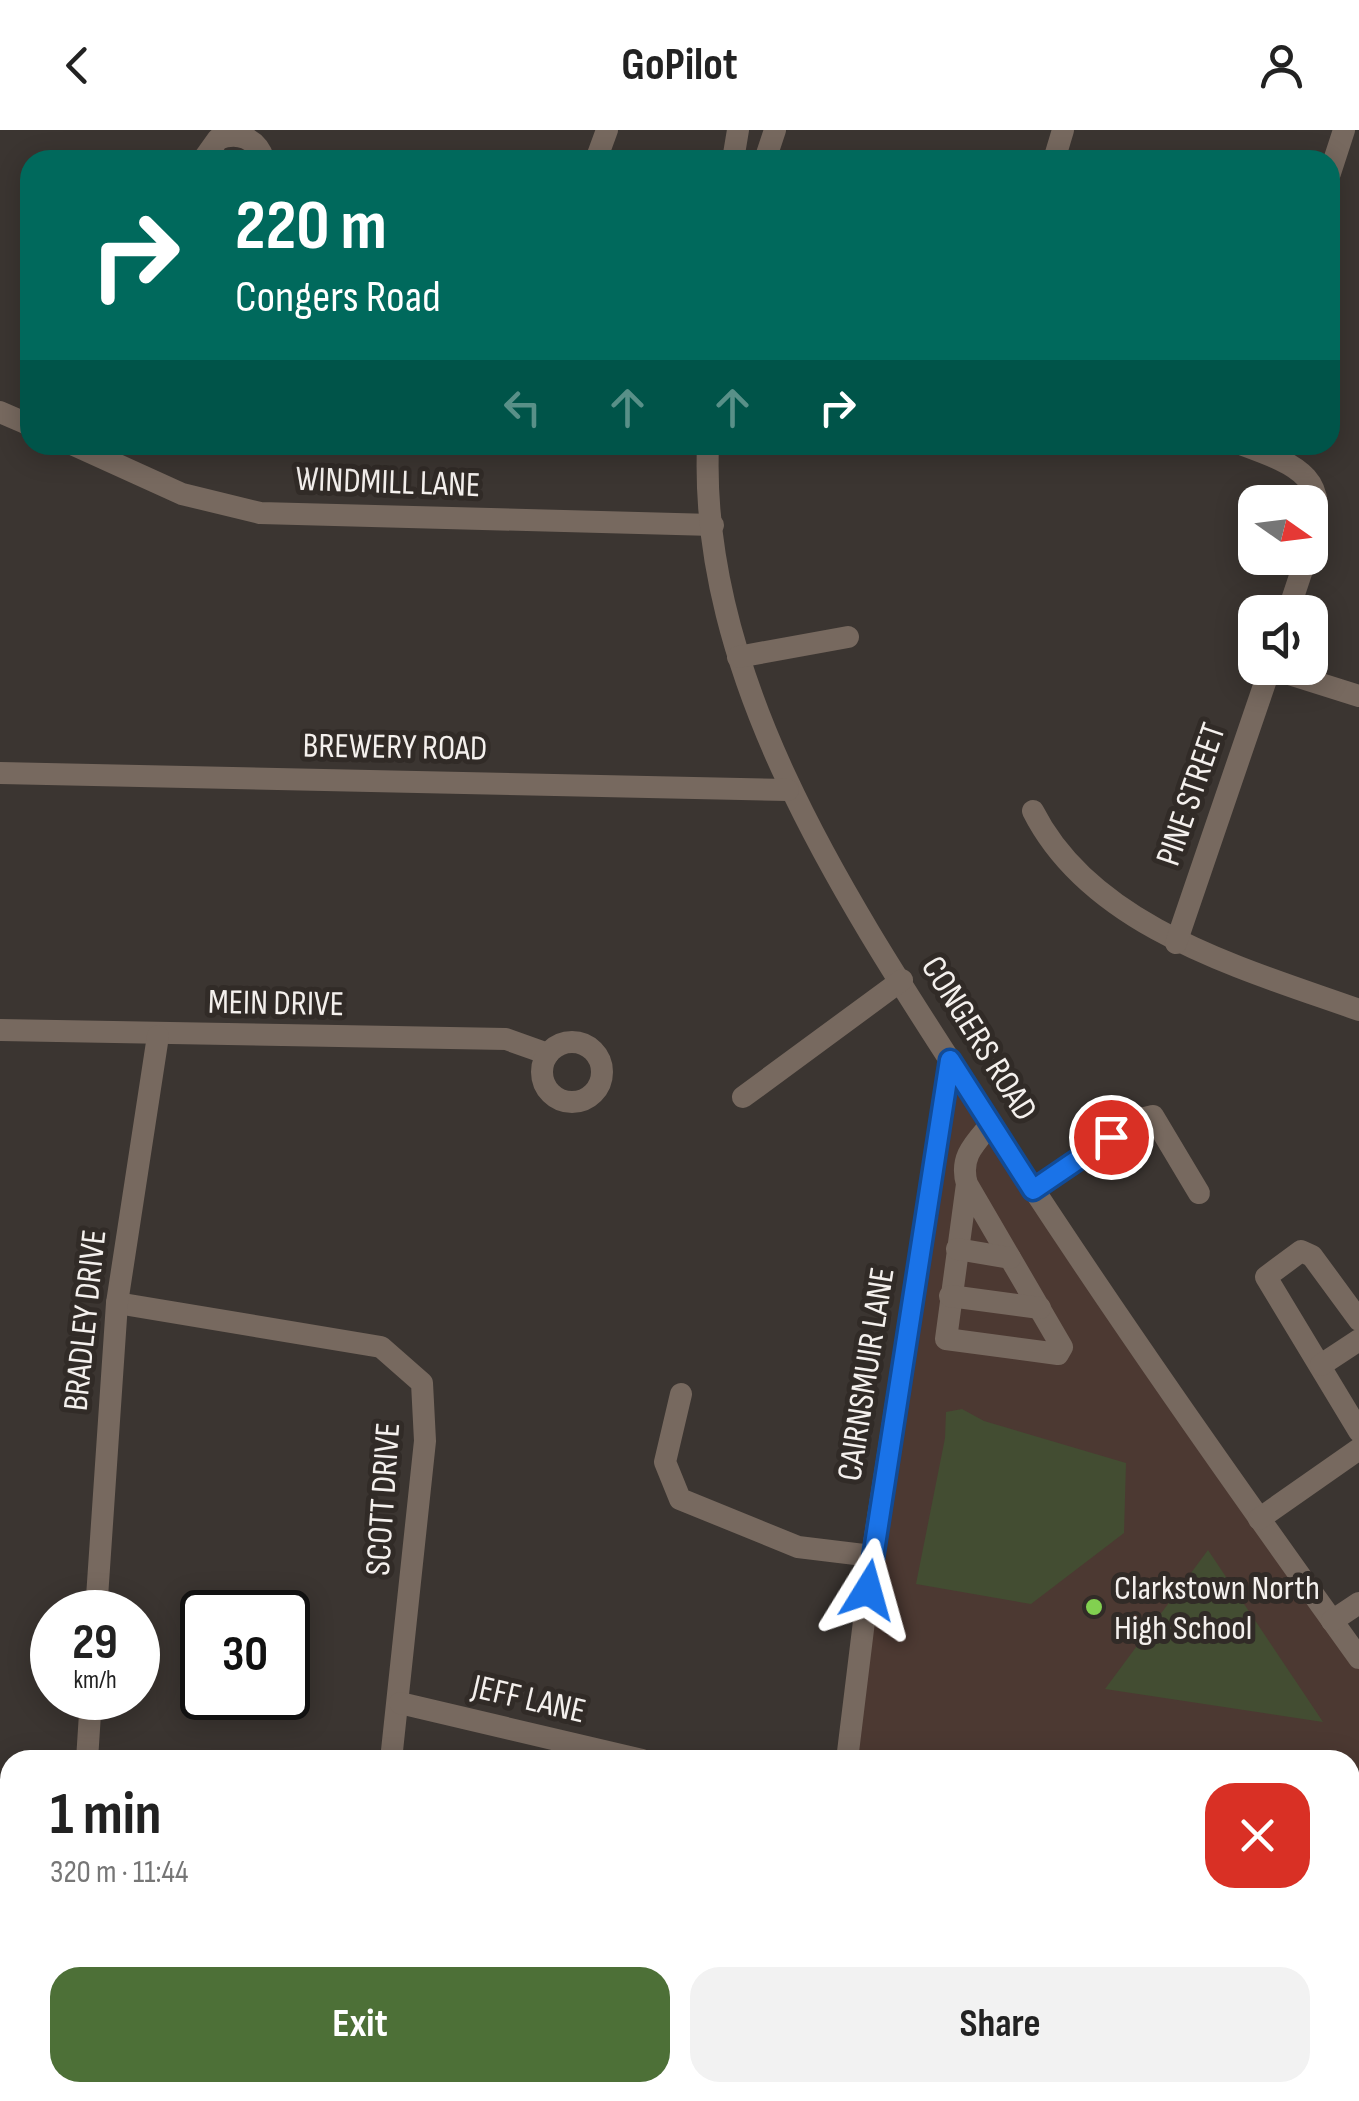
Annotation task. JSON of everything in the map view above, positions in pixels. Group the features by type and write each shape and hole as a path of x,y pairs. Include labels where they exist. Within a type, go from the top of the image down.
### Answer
{"street":[{"path":"210,150 218,139 236,135 256,144 259,150"},
{"name":"WINDMILL LANE","path":"96,455 182,494 260,513 713,525"},
{"name":"CONGERS ROAD","path":"709,455 713,525 738,657 788,790 1033,1190 1359,1658"},
{"path":"1270,455 1287,461 1310,478 1312,485"},
{"path":"738,657 848,637"},
{"name":"PINE STREET","path":"1176,942 1264,685"},
{"path":"1324,685 1359,696"},
{"name":"BREWERY ROAD","path":"0,773 788,790"},
{"name":"PINE STREET","path":"1033,810 1049,842 1071,867 1176,942 1359,1010"},
{"path":"743,1096 902,980"},
{"name":"MEIN DRIVE","path":"0,1030 158,1036 506,1039 548,1054"},
{"name":"BRADLEY DRIVE","path":"97,1590 116,1303 158,1036"},
{"name":"CAIRNSMUIR LANE","path":"848,1750 872,1556 950,1060"},
{"path":"1033,1190 1137,1120 1153,1116 1199,1194"},
{"path":"967,1184 946,1338 1058,1354 1062,1346 967,1184 964,1172 968,1152 992,1124"},
{"path":"957,1249 1010,1258"},
{"path":"1359,1320 1312,1256 1300,1251 1266,1277 1359,1431"},
{"path":"950,1296 1040,1308"},
{"name":"SCOTT DRIVE","path":"116,1303 381,1347 422,1383 425,1442 400,1704 392,1750"},
{"path":"1321,1365 1359,1340"},
{"path":"681,1394 666,1462 680,1499 798,1547 872,1556"},
{"path":"1259,1518 1359,1449"},
{"path":"1332,1621 1359,1604"},
{"name":"JEFF LANE","path":"400,1704 599,1750"},
{"path":"88,1750 90,1720"}],"shaded area":[{"name":"Clarkstown North High School","path":"950,1060 1359,1658 1359,1750 848,1750"}],"green space":[{"path":"962,1409 984,1421 1126,1463 1124,1533 1031,1604 916,1584 945,1438 946,1412"},
{"path":"1208,1550 1323,1722 1105,1689"}],"place":[{"name":"Clarkstown North High School","path":"1094,1607"}],"route":[{"path":"868,1590 950,1060 1033,1190 1111,1137"}]}
